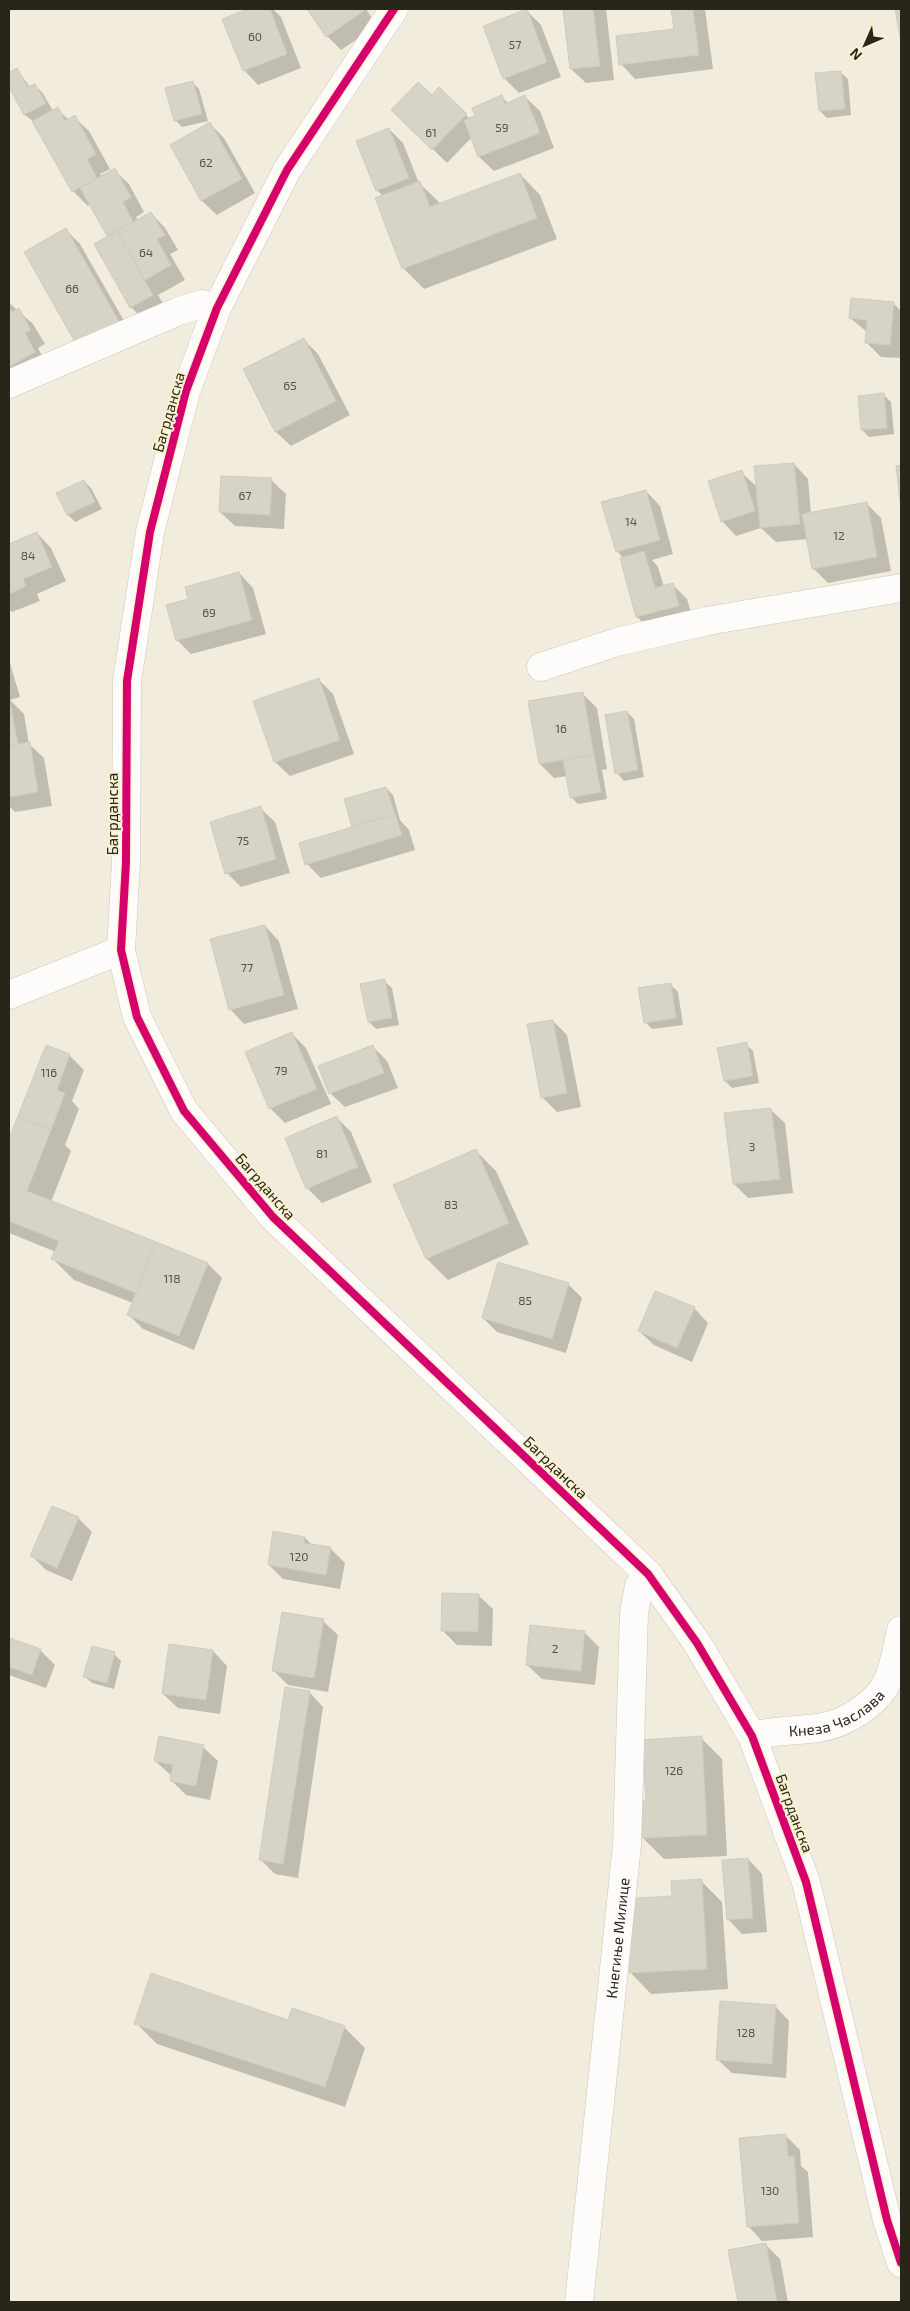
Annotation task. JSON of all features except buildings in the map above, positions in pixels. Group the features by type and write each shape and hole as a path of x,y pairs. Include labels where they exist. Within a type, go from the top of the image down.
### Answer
{"street":[{"name":"Багрданска","path":"394,9 287,170 217,308 186,391 150,532 127,681 126,862 121,950 137,1017 184,1110 273,1217 648,1574 698,1643 752,1736 806,1882 884,2211 901,2263"},
{"path":"9,384 180,311 202,304 217,308"},
{"path":"541,667 617,642 707,621 901,588"},
{"path":"9,995 121,950"},
{"name":"Кнегиње Милице","path":"579,2302 628,1845 634,1613 639,1586 648,1574"},
{"name":"Кнеза Часлава","path":"752,1736 773,1730 819,1728 846,1719 863,1709 877,1695 890,1677 901,1630"}],"cycle path":[{"path":"394,9 287,170 217,308 186,391 150,532 127,681 126,862 121,950 137,1017 184,1111 273,1217 648,1574 697,1643 752,1736 806,1882 887,2220 901,2263"}]}
